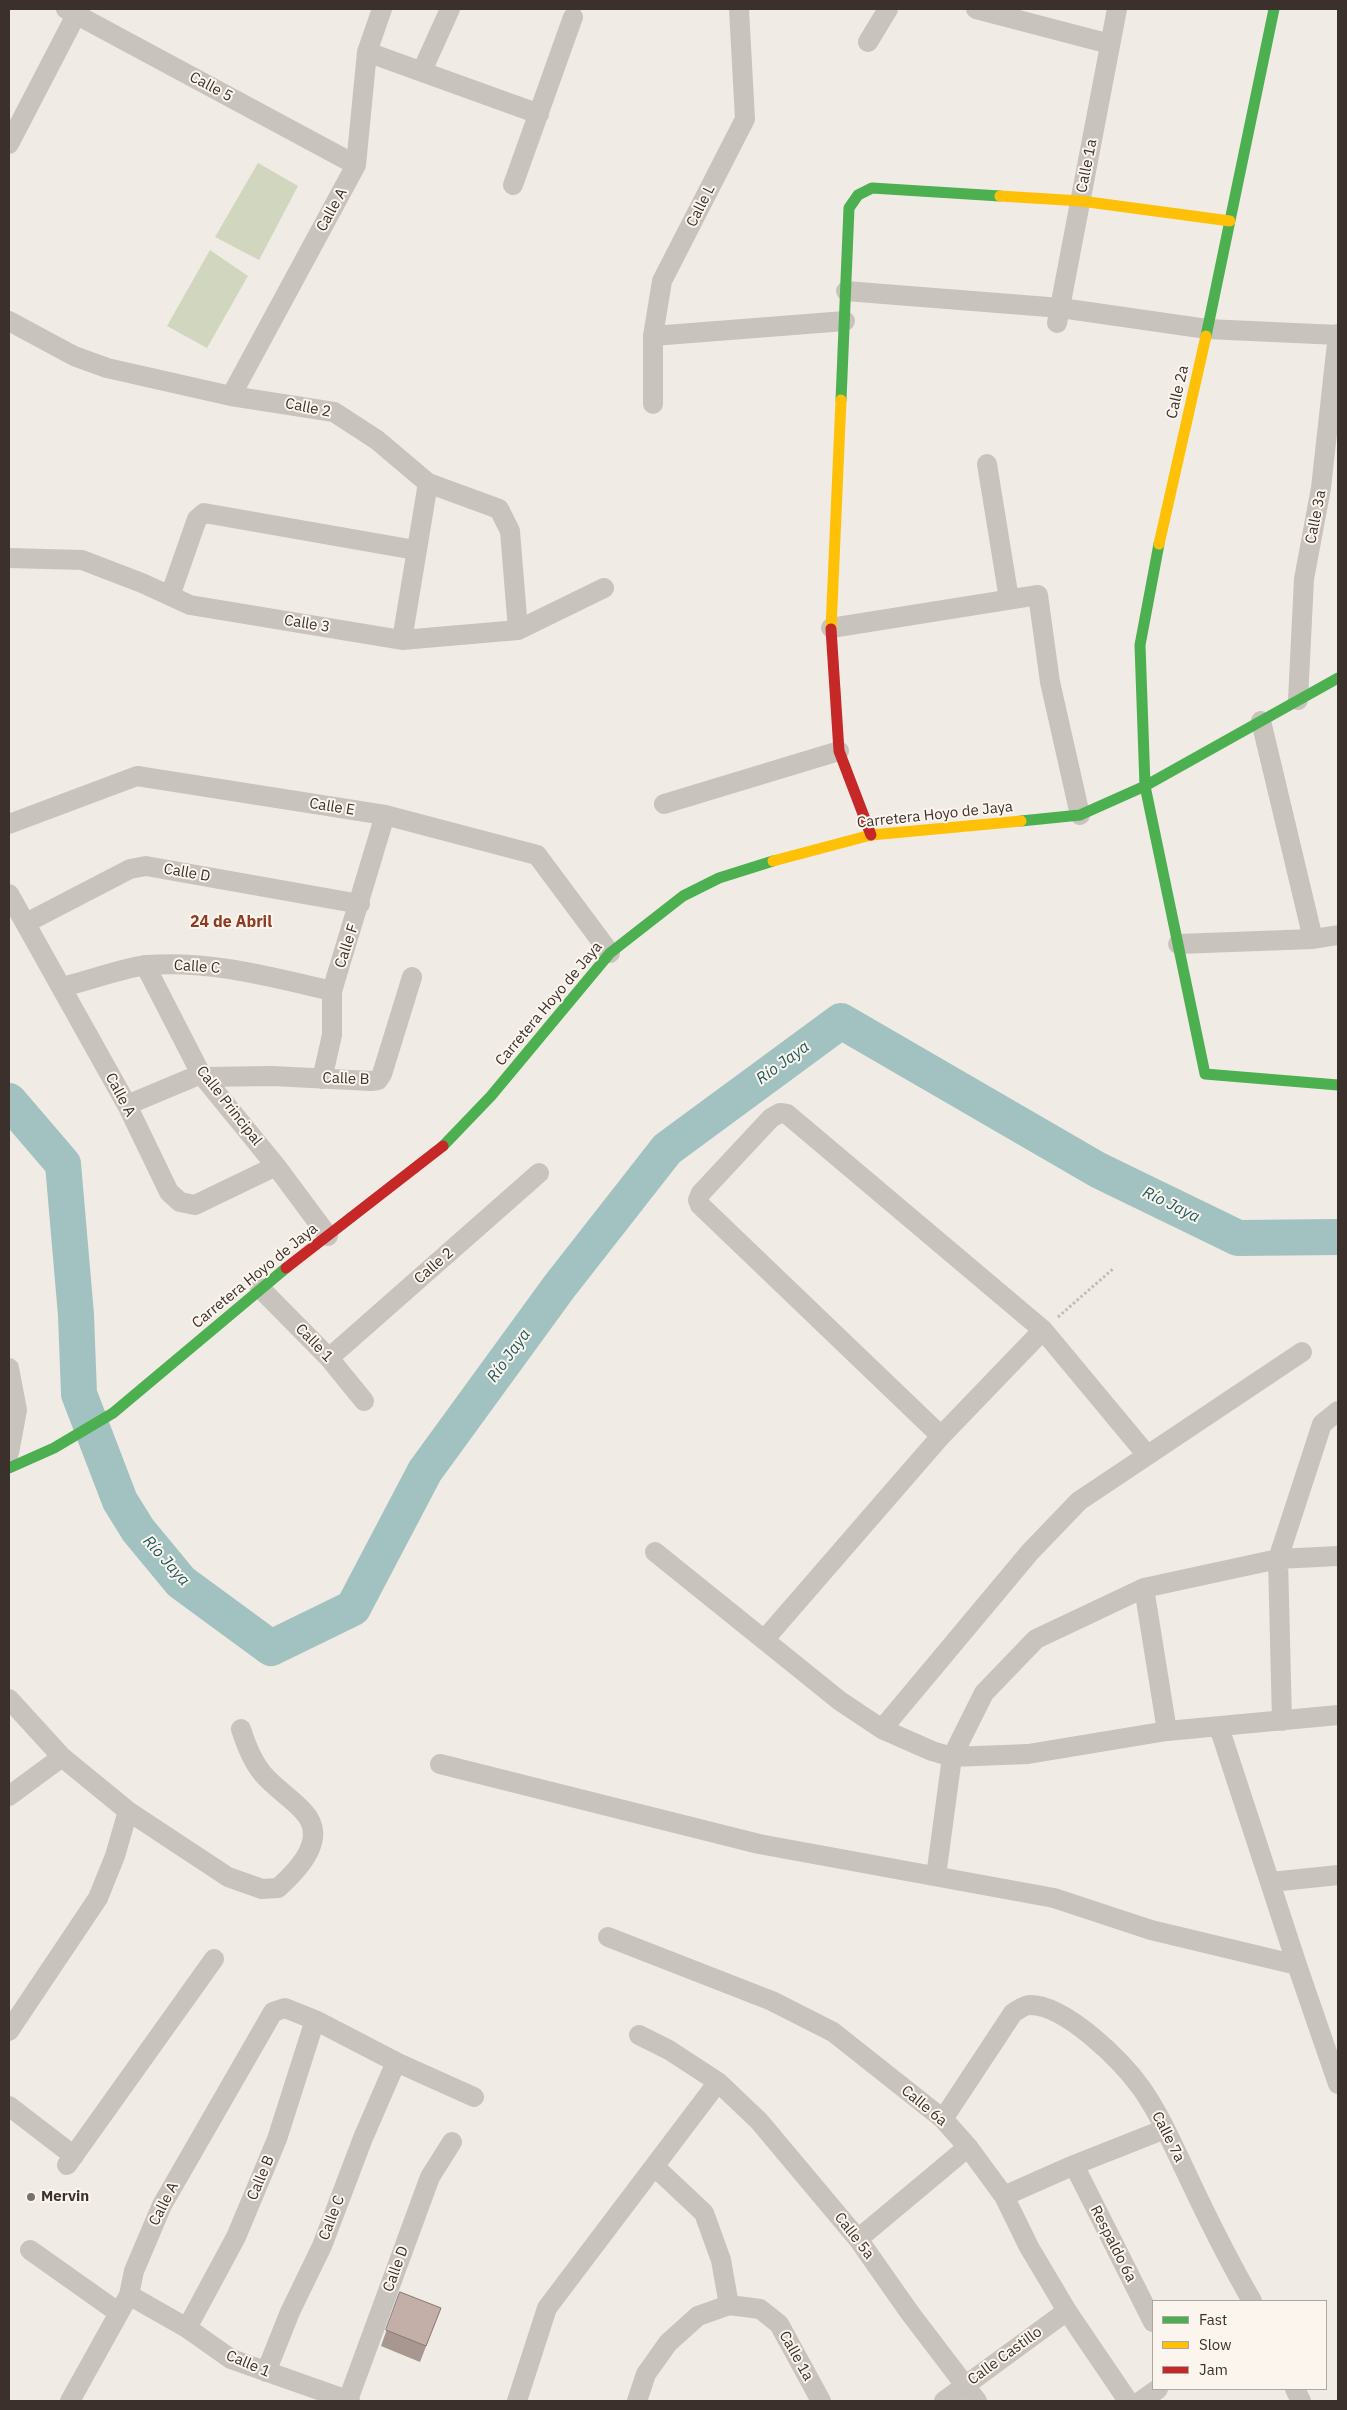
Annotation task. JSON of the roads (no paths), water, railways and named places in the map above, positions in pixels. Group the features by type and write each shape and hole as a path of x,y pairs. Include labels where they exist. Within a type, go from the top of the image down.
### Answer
{"street":[{"name":"Calle A","path":"231,396 356,165 367,52 382,9"},
{"path":"422,70 450,9"},
{"name":"Calle L","path":"653,404 653,336 662,281 744,119 739,9"},
{"path":"868,42 888,9"},
{"path":"976,9 1110,44"},
{"name":"Calle 1a","path":"1059,315 1117,9"},
{"name":"Calle 2a","path":"1274,9 1207,329 1158,547 1140,645 1145,786 1205,1074 1338,1085"},
{"path":"9,144 72,11"},
{"name":"Calle 5","path":"72,11 356,165"},
{"path":"513,185 573,17"},
{"path":"367,52 422,70 539,114"},
{"path":"871,835 839,751 831,628 850,208 858,196 872,188 1081,202 1230,222"},
{"path":"846,291 1059,315 1207,329 1338,334"},
{"name":"Calle 2","path":"9,321 74,356 107,368 231,396 334,412 377,440 428,483 499,509 510,531 518,630"},
{"path":"653,336 845,321"},
{"name":"Calle 3a","path":"1298,700 1304,579 1321,488 1338,334"},
{"path":"987,464 1008,599"},
{"path":"402,640 415,550 428,483"},
{"path":"170,596 197,519 204,513 415,550"},
{"name":"Calle 3","path":"9,558 82,560 190,605 402,640 518,630 604,588"},
{"path":"831,628 1034,594 1040,599 1050,682 1080,815"},
{"name":"Carretera Hoyo de Jaya","path":"9,1468 54,1448 113,1413 260,1288 435,1154 491,1096 610,953 683,896 719,878 790,856 871,835 1080,815 1145,786 1338,678"},
{"path":"1261,721 1313,939"},
{"path":"664,804 839,751"},
{"name":"Calle E","path":"9,824 137,776 385,815 537,855 610,953"},
{"name":"Calle F","path":"322,1079 332,1035 332,991 360,904 385,815"},
{"name":"Calle D","path":"26,923 130,869 146,866 360,904"},
{"name":"Calle A","path":"9,894 126,1106 169,1192 180,1202 195,1205 276,1166"},
{"path":"1178,944 1313,939 1338,935"},
{"name":"Calle C","path":"62,987 145,965 188,964 241,971 332,991"},
{"name":"Calle Principal","path":"145,965 202,1075 276,1166 328,1236"},
{"name":"Calle B","path":"126,1106 202,1075 378,1080 382,1074 412,977"},
{"path":"941,1436 700,1205 698,1200 700,1193 771,1118 780,1113 787,1114 1044,1330 1147,1455"},
{"name":"Calle 2","path":"329,1358 539,1173"},
{"name":"Calle 1","path":"260,1288 329,1358 364,1401"},
{"path":"764,1640 941,1436 1044,1330"},
{"path":"882,1729 1030,1552 1078,1501 1302,1352"},
{"path":"9,1368 17,1410 9,1453"},
{"path":"1282,1721 1278,1558 1322,1424 1338,1410"},
{"path":"655,1552 840,1701 882,1729 932,1751 952,1757 1028,1754 1167,1731 1338,1715"},
{"path":"936,1876 952,1757 984,1693 1036,1638 1144,1588 1278,1558 1338,1556"},
{"path":"1144,1588 1167,1731"},
{"path":"9,1699 62,1757 128,1811 228,1877 262,1889 278,1888 302,1861 313,1842 314,1828 303,1811 261,1773 246,1746 241,1729"},
{"path":"1219,1727 1297,1965 1330,2029 1338,2084"},
{"path":"9,1796 62,1757"},
{"path":"440,1764 759,1844 1054,1898 1152,1930 1297,1965"},
{"path":"9,2031 98,1898 116,1856 128,1811"},
{"path":"1271,1882 1338,1875"},
{"name":"Calle 6a","path":"608,1937 772,2001 833,2032 943,2120 968,2147 1004,2196 1029,2247 1067,2311 1128,2401"},
{"path":"9,2106 70,2160 190,1989 214,1958"},
{"name":"Calle 7a","path":"943,2120 1013,2013 1028,2005 1042,2007 1063,2015 1112,2056 1142,2089 1165,2129 1224,2251 1251,2300"},
{"name":"Calle A","path":"70,2401 129,2295 134,2271 162,2205 272,2012 285,2008 315,2020"},
{"path":"315,2020 396,2062 474,2098"},
{"name":"Calle B","path":"186,2328 236,2237 277,2140 315,2020"},
{"name":"Calle 5a","path":"639,2035 669,2050 718,2082 759,2122 858,2239 910,2313 971,2393"},
{"name":"Calle C","path":"266,2372 290,2312 322,2246 363,2138 396,2062"},
{"path":"517,2401 547,2308 718,2082"},
{"path":"1004,2196 1074,2165 1165,2129"},
{"name":"Calle D","path":"349,2401 430,2177 452,2142"},
{"path":"858,2239 968,2147"},
{"name":"Respaldo 6a","path":"1074,2165 1152,2320"},
{"path":"655,2167 704,2213 721,2260 729,2305"},
{"path":"30,2250 119,2313"},
{"name":"Calle 1","path":"129,2295 186,2328 231,2360 349,2401"},
{"name":"Calle 1a","path":"637,2401 646,2374 668,2343 698,2316 729,2305 760,2310 779,2324 821,2401"},
{"name":"Calle Castillo","path":"944,2401 971,2393 1067,2311"},
{"path":"1141,2401 1157,2390"}],"waterway":[{"name":"Río Jaya","path":"9,1101 63,1164 76,1315 79,1394 120,1501 138,1530 181,1582 271,1648 353,1608 425,1471 559,1287 667,1149 841,1021 1098,1170 1238,1238 1338,1237"}],"place":[{"name":"Mervin","path":"31,2197"}],"district":[{"name":"24 de Abril","path":"231,922"}]}
